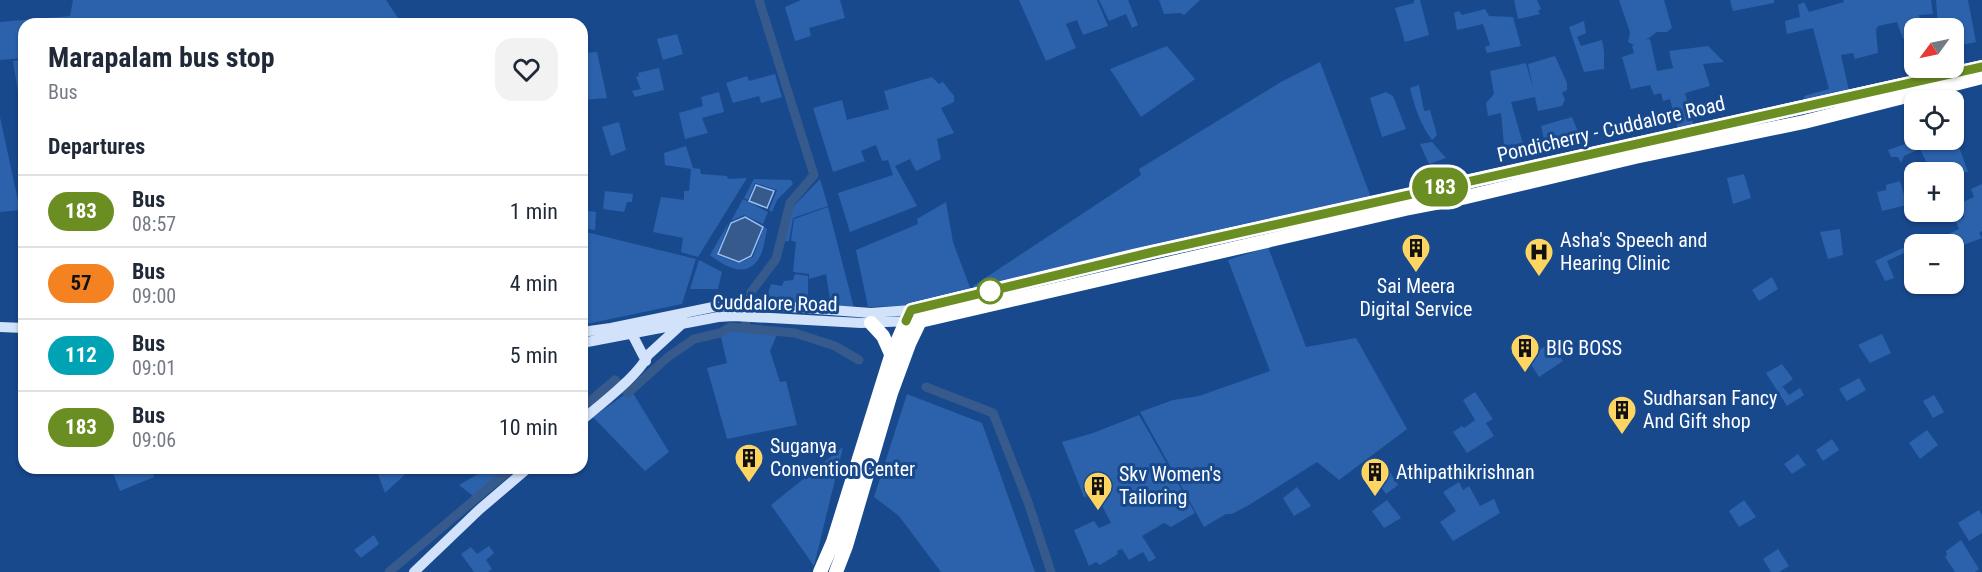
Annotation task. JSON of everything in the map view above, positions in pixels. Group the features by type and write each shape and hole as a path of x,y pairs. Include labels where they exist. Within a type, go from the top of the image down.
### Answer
{"highway":[{"name":"Pondicherry - Cuddalore Road","path":"914,315 1260,243 1462,198 1799,115 1982,67"},
{"name":"Pondicherry - Cuddalore Road","path":"914,315 1256,229 1982,77"},
{"path":"1256,229 1260,243"},
{"path":"836,572 846,546 880,409 891,354 914,315"},
{"path":"820,572 833,542 880,409 909,344 914,315"},
{"path":"871,323 883,336 891,354"}],"main road":[{"name":"Cuddalore Road","path":"588,331 694,313 718,306 776,306 914,315"},
{"name":"Cuddalore Road","path":"694,313 718,317 871,323 914,315"},
{"name":"Cuddalore Road","path":"588,342 683,323 694,313"},
{"path":"646,361 652,360 675,340 694,313"},
{"path":"588,415 632,375 646,361 648,355 683,323"},
{"path":"0,327 18,328"},
{"path":"632,334 646,361"},
{"path":"414,572 480,509 521,474"}],"shaded area":[{"path":"73,0 386,0 398,18 47,18 70,16"},
{"path":"801,0 840,0 845,18 809,28 811,36 795,41 785,7"},
{"path":"1019,0 1097,0 1108,26 1083,35 1077,20 1066,24 1076,48 1046,61"},
{"path":"1099,0 1128,0 1138,25 1132,28 1126,14 1109,21"},
{"path":"1159,0 1200,0 1184,15 1164,14"},
{"path":"1414,0 1420,0 1429,35 1405,42 1395,8 1414,3"},
{"path":"1514,0 1537,0 1541,9 1538,11 1540,14 1518,19"},
{"path":"1619,0 1664,0 1672,28 1667,32 1657,32 1646,40 1650,39 1657,71 1673,68 1669,51 1708,46 1724,62 1703,64 1710,86 1685,93 1695,130 1679,133 1670,99 1663,101 1661,93 1654,95 1650,85 1631,89 1622,57 1634,53 1632,46 1634,45 1628,42 1630,32"},
{"path":"1730,0 1774,0 1774,3 1733,11"},
{"path":"1843,0 1931,0 1933,14 1919,15 1920,18 1904,18 1904,39 1897,22 1878,26 1876,30 1878,53 1855,59 1853,53 1841,55 1850,95 1806,107 1804,96 1829,89 1813,28 1787,34 1785,21 1800,17 1798,5 1804,2 1809,12 1844,2"},
{"path":"1936,0 1968,0 1976,42 1964,44 1964,18 1937,18"},
{"path":"1485,9 1489,16 1513,17 1521,46 1487,53 1485,47 1490,45 1483,24 1457,30 1454,13 1459,11 1462,15"},
{"path":"18,20 18,58 0,60 0,22"},
{"path":"1584,21 1586,33 1577,37 1581,46 1602,40 1604,69 1584,72 1569,27"},
{"path":"677,34 683,54 663,60 657,39"},
{"path":"1167,46 1195,79 1141,117 1110,69"},
{"path":"597,52 607,98 588,100 588,53"},
{"path":"1555,56 1567,83 1567,90 1562,93 1565,99 1562,106 1538,111 1535,97 1511,102 1523,144 1504,145 1501,113 1488,116 1486,103 1494,94 1490,71 1526,63 1533,88 1528,64"},
{"path":"18,60 18,92 13,61"},
{"path":"1320,62 1372,200 977,291 973,286 1141,175 1139,169 1281,82"},
{"path":"659,68 664,90 635,97 632,91 641,89 636,77 639,76 638,73"},
{"path":"775,74 782,97 761,103 759,96 733,103 726,83 747,76 749,81"},
{"path":"932,77 939,84 943,82 954,96 954,102 941,108 954,133 937,139 941,159 916,171 910,159 895,166 917,206 850,232 838,193 893,175 888,160 882,161 876,145 861,151 865,161 833,172 813,108 842,100 847,120 889,109 884,91"},
{"path":"1419,85 1424,111 1430,110 1437,135 1432,140 1418,115 1410,88"},
{"path":"719,92 724,112 702,118 708,133 685,139 679,113 703,106 701,97"},
{"path":"1386,92 1393,96 1406,129 1382,137 1370,98"},
{"path":"0,117 18,201 18,210 0,212"},
{"path":"1572,117 1579,134 1544,139 1541,126"},
{"path":"619,122 626,150 611,156 602,127"},
{"path":"1432,142 1446,158 1429,164 1420,144"},
{"path":"1904,144 1904,150 1918,150 1904,156 1901,163 1898,157 1891,157 1888,150"},
{"path":"686,146 693,168 700,169 701,174 727,176 728,179 747,178 698,257 681,252 683,238 653,232 661,197 684,200 684,191 689,191 691,169 665,165 664,153"},
{"path":"1920,150 1960,150 1968,172 1964,172 1964,162 1926,162"},
{"path":"1744,174 1751,198 1733,204 1727,178"},
{"path":"754,179 791,180 793,184 777,200 772,212 769,210 777,190 755,183 748,200 744,198"},
{"path":"820,179 828,206 793,218 789,241 782,242 788,212"},
{"path":"1900,181 1904,206 1882,211 1877,192 1886,190 1886,185"},
{"path":"1982,184 1982,231 1979,233 1982,238 1964,245 1964,234 1949,234 1959,229 1956,222 1964,222 1964,202 1974,197 1971,189"},
{"path":"756,185 774,191 767,208 749,201"},
{"path":"605,191 633,194 632,202 627,202 624,212 603,209"},
{"path":"743,199 768,212 763,224 744,215 731,221"},
{"path":"946,202 953,242 972,293 920,305 868,307 856,250 918,224 917,219"},
{"path":"828,207 854,308 831,306 826,274 809,279 809,274 793,272 796,242 791,241 794,219"},
{"path":"588,211 596,212 595,230 588,229"},
{"path":"745,217 763,227 751,256 739,262 718,254 731,223"},
{"path":"729,222 717,255 738,263 753,257 764,227 767,229 761,255 748,268 729,267 710,255"},
{"path":"1840,229 1843,255 1828,259 1820,232"},
{"path":"588,232 696,259 682,304 588,324"},
{"path":"1268,247 1306,347 1356,338 1407,429 1339,480 1317,462 1249,505 1232,514 1226,514 1204,527 1140,412 1173,400 1199,396 1270,371 1228,260"},
{"path":"1904,247 1904,253 1887,261 1894,278 1885,281 1875,261"},
{"path":"699,260 722,272 718,289 690,289"},
{"path":"795,274 808,276 808,305 765,303 771,284 782,286 784,281 793,280"},
{"path":"1772,277 1778,289 1759,301 1752,290"},
{"path":"730,327 778,332 770,351 780,382 786,381 797,425 727,439 707,368 727,363 720,333"},
{"path":"1882,334 1891,353 1870,363 1858,345"},
{"path":"1550,343 1563,361 1539,377 1527,358"},
{"path":"1782,364 1793,379 1779,389 1783,387 1789,395 1800,388 1804,395 1787,406 1766,373"},
{"path":"1859,378 1866,390 1847,401 1839,389"},
{"path":"631,390 669,452 645,471 593,417"},
{"path":"1475,392 1493,419 1486,423 1494,436 1467,453 1453,432 1475,420 1463,400"},
{"path":"907,394 982,423 1035,572 941,572 899,516 874,497"},
{"path":"1934,395 1944,412 1933,418 1923,401"},
{"path":"1139,415 1195,513 1171,527 1164,523 1142,536 1156,558 1149,562 1143,552 1129,560 1122,549 1100,565 1096,562 1089,566 1074,530 1094,521 1099,528 1111,523 1096,494 1084,497 1062,442"},
{"path":"1927,430 1938,445 1920,459 1909,443"},
{"path":"1832,439 1839,450 1823,461 1816,450"},
{"path":"843,447 814,566 771,505"},
{"path":"1798,454 1806,465 1792,474 1784,464"},
{"path":"1390,472 1398,485 1386,494 1377,481"},
{"path":"113,474 153,474 154,477 120,491"},
{"path":"378,474 406,474 385,493"},
{"path":"478,474 501,474 474,497 459,485"},
{"path":"1459,482 1463,490 1469,486 1480,506 1494,499 1500,513 1453,541 1440,522 1456,511 1443,492"},
{"path":"1297,487 1311,506 1294,516 1283,498"},
{"path":"1387,500 1401,518 1384,528 1372,511"},
{"path":"1744,500 1756,517 1739,527 1729,511"},
{"path":"1979,510 1982,515 1982,533 1969,541 1958,523"},
{"path":"374,535 379,544 361,558 354,550"},
{"path":"1961,540 1979,569 1975,572 1955,572 1945,557 1946,551"},
{"path":"489,546 494,553 486,560 492,569 488,572 474,572 461,554 471,547 477,554"},
{"path":"1778,549 1789,566 1779,572 1771,572 1763,559"}],"waterway":[{"path":"745,328 751,292 776,259 790,203 814,175 759,0"},
{"path":"588,403 615,380 628,393 668,357 694,339 720,333 730,327 795,333 835,346 859,360"},
{"path":"926,387 993,413 1028,502 1051,572"},
{"path":"389,572 505,474"}],"bus line":[{"name":"183","path":"906,321 911,310 1133,256 1982,67"}],"place":[{"name":"Sai Meera Digital Service","path":"1416,274"},
{"name":"Asha's Speech and Hearing Clinic","path":"1539,278"},
{"name":"BIG BOSS","path":"1525,374"},
{"name":"Sudharsan Fancy And Gift shop","path":"1622,436"},
{"name":"Suganya Convention Center","path":"749,484"},
{"name":"Athipathikrishnan","path":"1375,498"},
{"name":"Skv Women's Tailoring","path":"1098,512"}]}
